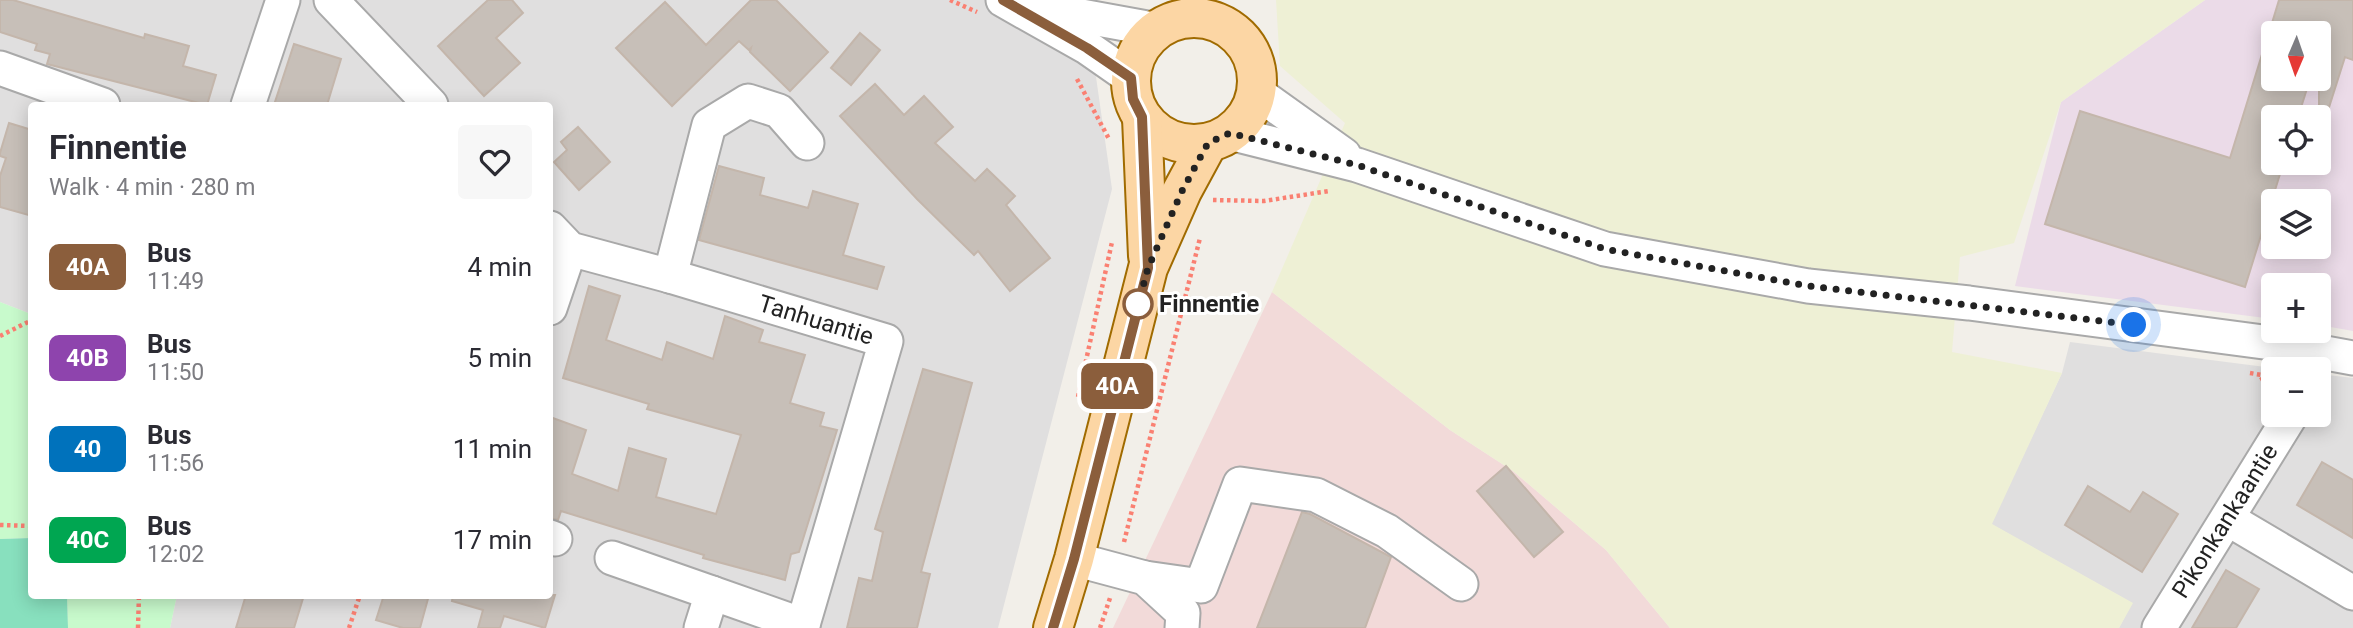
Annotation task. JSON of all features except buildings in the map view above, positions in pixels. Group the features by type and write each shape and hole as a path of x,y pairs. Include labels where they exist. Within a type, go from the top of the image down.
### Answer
{"main road":[{"path":"1243,0 1245,45"},
{"path":"1053,628 1074,559 1148,268 1182,191 1219,138 1251,107 1256,92 1255,67 1245,45 1233,32 1217,22 1175,17 1144,43 1135,60 1131,78 1133,99 1142,117 1155,131 1171,140 1189,144 1219,138"},
{"path":"1142,117 1148,268"}],"street":[{"path":"249,102 283,0"},
{"path":"331,0 428,102"},
{"path":"999,6 1175,17"},
{"path":"999,6 1087,48 1131,78"},
{"path":"0,68 95,102"},
{"path":"1256,92 1357,165"},
{"path":"670,276 709,125 748,102 779,111 807,143"},
{"path":"1219,138 1357,165 1605,249 1734,275 2292,357"},
{"path":"553,287 560,239"},
{"name":"Tanhuantie","path":"560,239 670,276 886,341 802,626 612,558"},
{"path":"2331,358 2353,358"},
{"name":"Pikonkankaantie","path":"2159,628 2284,427"},
{"path":"1074,559 1131,574 1201,586 1240,484 1316,495 1387,531 1461,584"},
{"path":"2228,519 2353,593"},
{"path":"1131,574 1183,613 1182,628"},
{"path":"701,628 712,593"}],"path":[{"path":"950,0 999,6"},
{"path":"1075,75 1112,146"},
{"path":"1207,213 1210,200"},
{"path":"1100,628 1131,574 1178,315 1203,225"},
{"path":"1076,409 1113,239"},
{"path":"0,336 28,322"},
{"path":"0,525 28,526"},
{"path":"138,628 139,599"},
{"path":"349,628 359,599"}],"shaded area":[{"path":"0,0 1085,0 1112,189 998,628 170,628 176,599 553,599 553,102 28,102 28,313 0,302"},
{"path":"2205,0 2353,0 2353,331 2331,327 2331,273 2261,273 2261,317 2015,286 2061,102"},
{"path":"1272,292 1450,430 1513,471 1606,550 1670,628 1113,628"},
{"path":"2070,342 2261,366 2261,427 2331,427 2331,375 2353,378 2353,628 2119,628 2132,603 1991,524 2062,373"}],"green space":[{"path":"1276,0 2205,0 2061,102 2014,243 1960,257 1952,352 2062,373 1992,524 2133,603 2119,628 1670,628 1606,550 1513,471 1450,430 1272,292 1345,123 1280,66"},
{"path":"0,302 28,313 28,538 0,539"},
{"path":"28,538 28,599 67,599 68,628 0,628 0,539"},
{"path":"67,599 176,599 170,628 68,628"}],"bus line":[{"name":"40A","path":"1003,0 1087,48 1131,78 1133,99 1142,117 1144,139 1148,268 1074,559 1053,628"}],"place":[{"name":"Finnentie","path":"1138,304"}],"route":[{"path":"1138,304 1136,312 1148,268 1182,191 1208,143 1230,133 1357,165 1605,249 1734,275 1808,286 1969,303 2134,325"}]}
